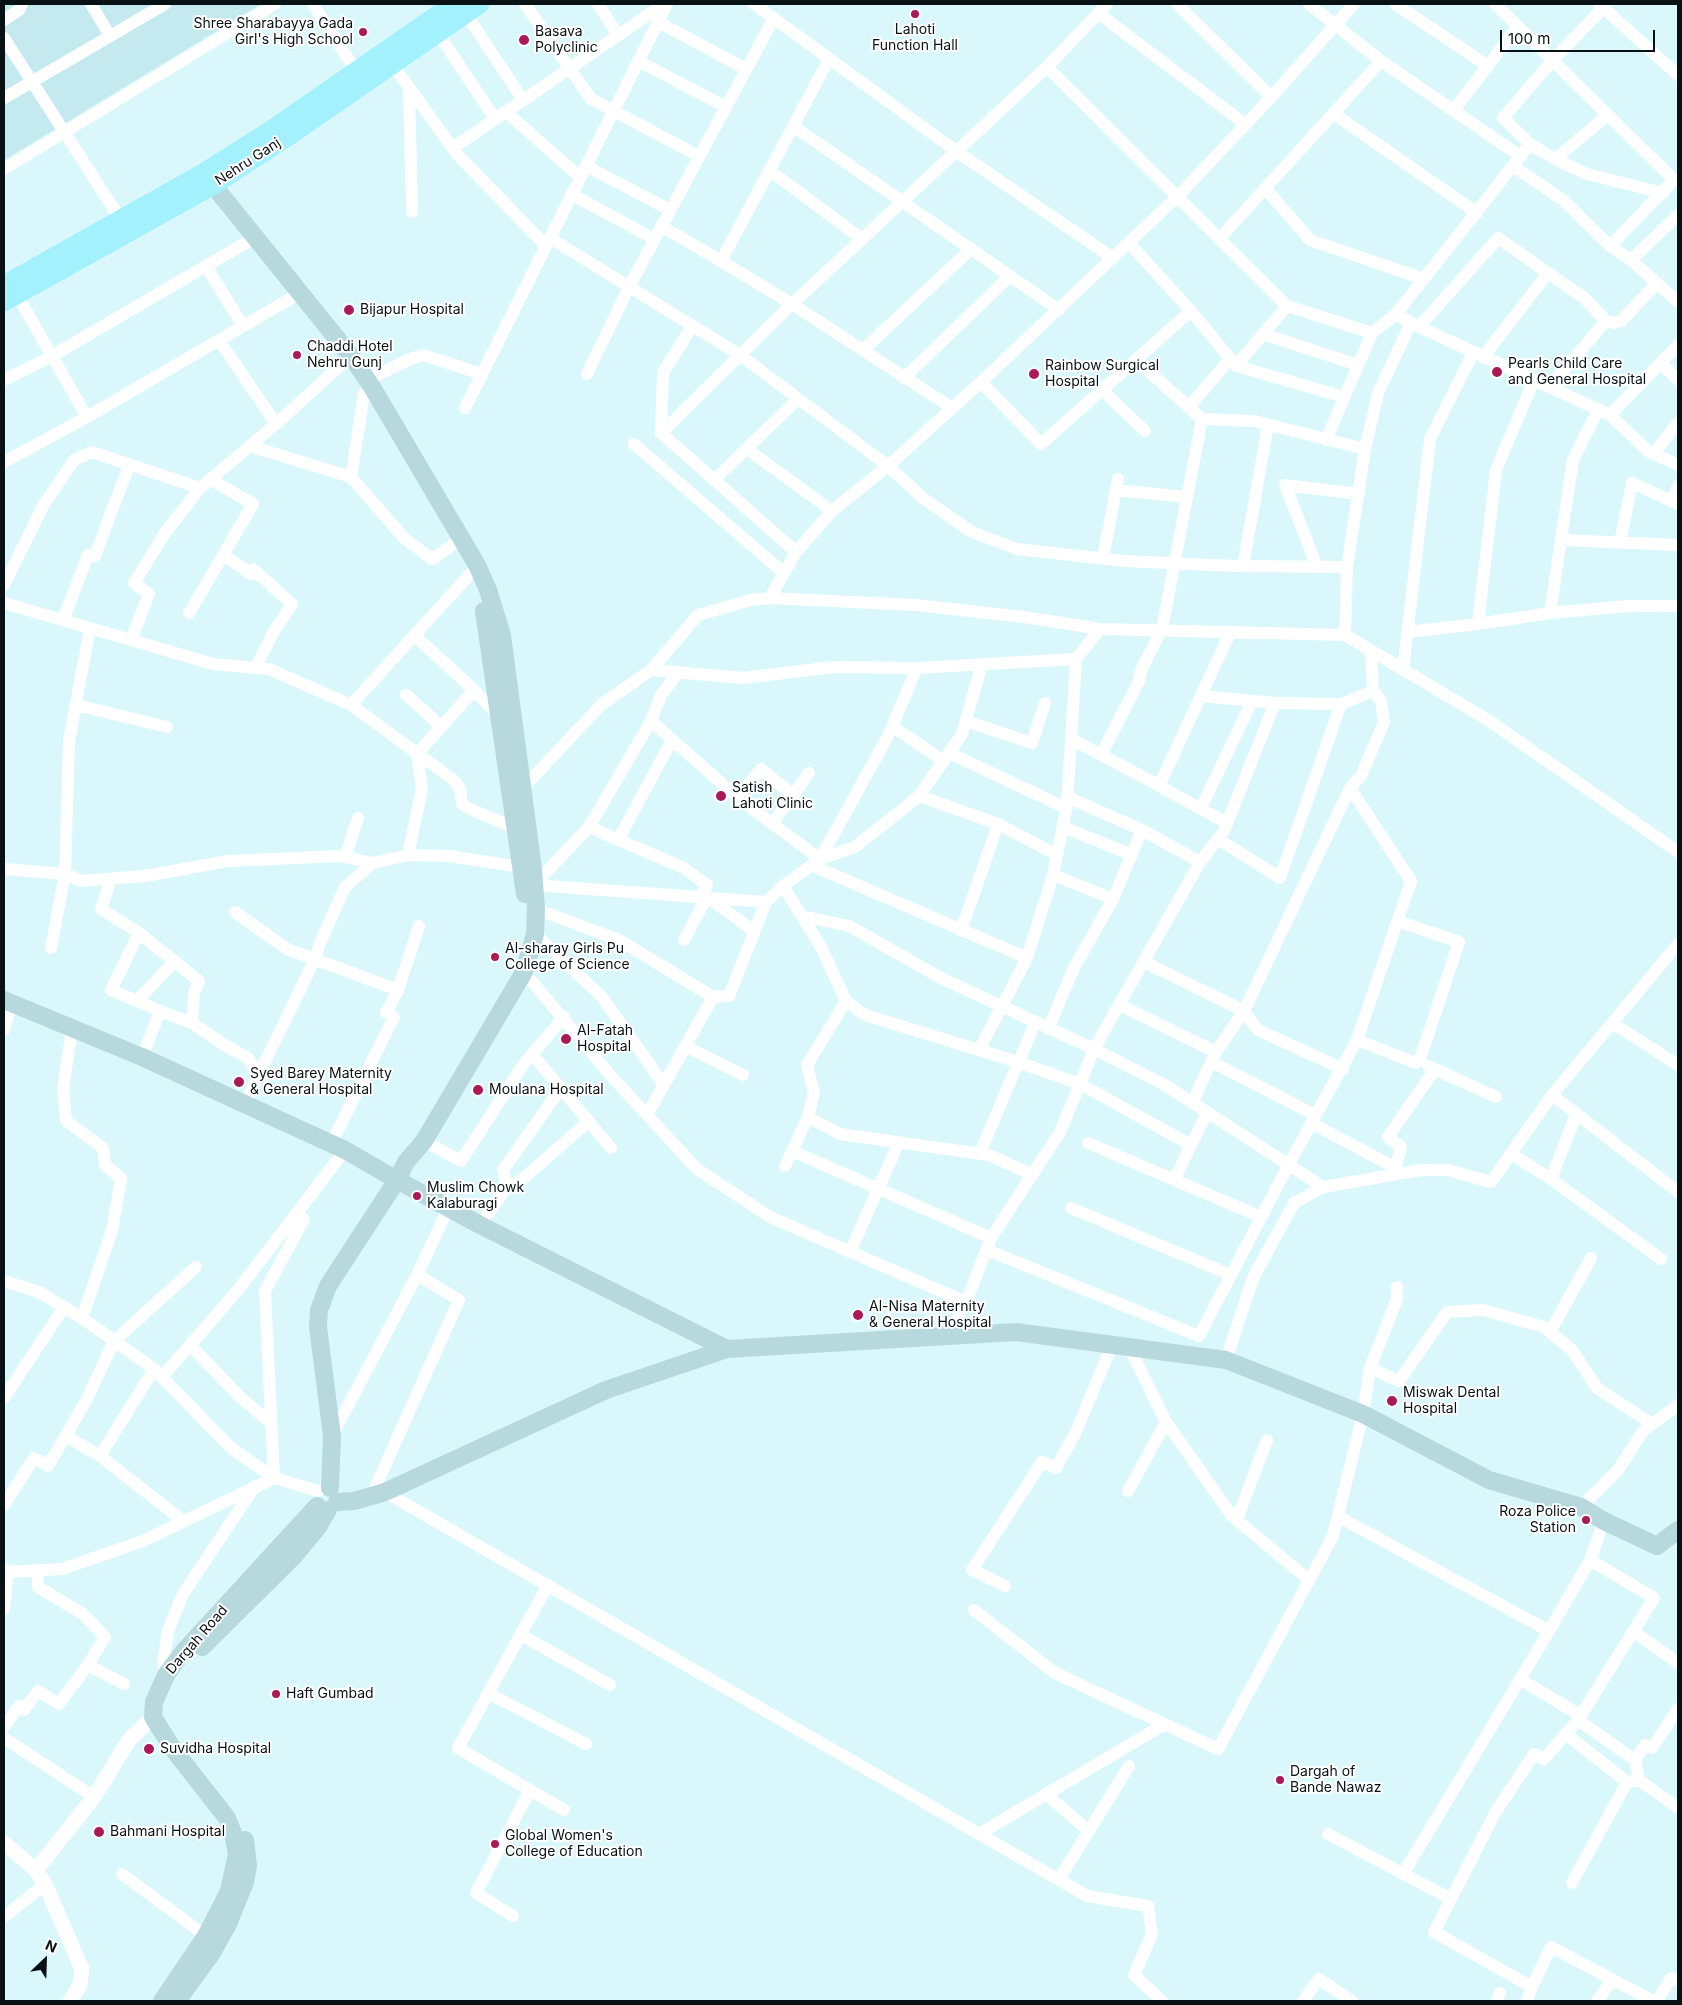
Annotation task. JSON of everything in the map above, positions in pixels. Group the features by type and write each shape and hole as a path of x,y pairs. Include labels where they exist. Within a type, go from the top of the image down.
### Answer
{"main road":[{"name":"Nehru Ganj","path":"203,182 356,71 466,7"},
{"name":"Nehru Ganj","path":"8,294 203,182 392,64 438,33 466,7"},
{"path":"203,182 249,241 296,296 365,387 458,541 478,566 488,590 502,635 522,789 529,873 536,909 535,934 524,972 424,1141 406,1162 397,1180 328,1286 320,1310 318,1327 332,1436 326,1500 378,1495 606,1390 727,1349 1016,1332 1226,1360 1362,1414 1489,1480 1581,1507 1604,1521 1657,1546 1678,1530"},
{"path":"296,296 343,363 365,387"},
{"path":"406,1162 409,1146 509,976 520,950 526,927 528,908 529,873 514,828 488,624 458,541"},
{"path":"7,1002 142,1057 338,1147 480,1226 727,1349"},
{"name":"Dargah Road","path":"153,1717 154,1702 166,1675 183,1652 326,1500"},
{"name":"Dargah Road","path":"177,2001 222,1936 240,1896 248,1866 241,1822 226,1796 178,1738 167,1719 164,1709 167,1692 176,1675 196,1652 294,1556 318,1527 326,1500"},
{"path":"153,1717 173,1749 227,1818 233,1833 237,1854 229,1891 206,1936 162,2001"}],"street":[{"path":"4,20 19,10 22,4"},
{"path":"91,4 110,36"},
{"path":"4,98 165,4"},
{"path":"4,168 276,4"},
{"path":"313,4 356,71"},
{"path":"525,4 568,69 591,99 699,156"},
{"path":"598,4 618,35"},
{"path":"754,4 956,151 1112,258"},
{"path":"1177,4 1271,97"},
{"path":"1309,4 1381,61 1454,110 1563,200 1610,246 1632,260 1678,302"},
{"path":"770,598 796,552 832,511 888,466 981,382 1178,196 1271,97 1354,4"},
{"path":"1394,4 1488,66"},
{"path":"1495,4 1674,180 1610,246"},
{"path":"1662,192 1593,176 1555,159 1530,144 1504,118 1553,60 1604,5 1678,75"},
{"path":"466,7 523,100"},
{"path":"660,433 792,304 1047,66 1103,8 1245,124"},
{"path":"452,148 659,9"},
{"path":"465,408 638,61 659,9"},
{"path":"659,9 746,69"},
{"path":"587,374 654,239 774,18"},
{"path":"1454,110 1518,26"},
{"path":"438,33 500,115 583,171 670,210"},
{"path":"4,38 124,226"},
{"path":"721,261 829,58"},
{"path":"638,61 726,107"},
{"path":"1220,238 1381,61"},
{"path":"392,64 452,148 548,242 629,287 740,355 888,466 924,499 972,532 1017,549 1103,558 1243,566 1347,567"},
{"path":"1047,66 1287,306 1372,334"},
{"path":"409,88 412,212"},
{"path":"1334,114 1477,212"},
{"path":"1555,159 1608,115"},
{"path":"793,126 1059,310"},
{"path":"1326,440 1372,334 1396,314 1530,144"},
{"path":"769,170 862,239"},
{"path":"1265,188 1310,240 1424,279"},
{"path":"571,194 654,239"},
{"path":"1632,260 1678,215"},
{"path":"661,226 792,304 952,408"},
{"path":"1345,634 1347,567 1365,449 1378,393 1415,325 1498,238 1584,298 1606,321 1614,324 1621,321 1657,283"},
{"path":"4,380 52,356 249,241"},
{"path":"1129,243 1191,311 1233,362 1344,397"},
{"path":"863,350 971,249"},
{"path":"206,266 243,326"},
{"path":"1403,670 1430,439 1478,355 1548,273"},
{"path":"904,378 1010,276"},
{"path":"8,294 52,356 87,417"},
{"path":"4,462 87,417 296,296"},
{"path":"1189,407 1263,334 1287,306"},
{"path":"981,382 1041,444 1191,311"},
{"path":"1396,314 1478,355 1610,415 1653,454 1678,465"},
{"path":"1549,387 1606,321"},
{"path":"660,433 663,373 692,326"},
{"path":"1263,334 1358,365"},
{"path":"219,340 276,424"},
{"path":"1610,415 1678,345"},
{"path":"351,477 365,387 410,359 423,355 482,374"},
{"path":"1136,360 1202,419 1254,421 1365,449"},
{"path":"130,640 149,594 134,583 165,533 200,488 276,424 343,363"},
{"path":"1661,363 1678,380"},
{"path":"1478,624 1496,470 1534,380"},
{"path":"1102,390 1145,431"},
{"path":"714,480 798,399"},
{"path":"1550,613 1573,460 1598,410"},
{"path":"1101,755 1139,681 1141,670 1162,629 1202,419"},
{"path":"1653,454 1678,423"},
{"path":"1243,566 1268,425"},
{"path":"660,433 796,552"},
{"path":"634,444 784,573"},
{"path":"250,446 351,477 406,539 432,559 458,541"},
{"path":"747,449 832,511"},
{"path":"4,585 42,506 74,460 92,452 200,488"},
{"path":"63,620 88,555 95,556 129,465"},
{"path":"189,613 253,504 210,480"},
{"path":"1620,542 1632,483 1675,502 1678,486"},
{"path":"1103,558 1117,484 1186,497"},
{"path":"1317,566 1285,485 1359,494"},
{"path":"1561,540 1678,545"},
{"path":"224,555 251,574 254,569 292,604 273,633 256,667"},
{"path":"351,705 470,574"},
{"path":"522,789 601,705 651,670 698,615 751,600 770,598 916,605 1024,617 1100,629 1345,634 1488,720 1678,852"},
{"path":"4,603 213,664 256,667 269,670 351,705 458,784 462,804 514,828"},
{"path":"1408,632 1550,613 1628,606 1678,606"},
{"path":"51,948 65,874 69,741 90,628"},
{"path":"979,1050 1027,958 1053,875 1067,803 1076,660 1100,629"},
{"path":"1162,787 1159,786 1230,633"},
{"path":"414,635 474,690 499,716"},
{"path":"1192,1103 1214,1057 1244,1011 1350,788 1361,776 1384,722 1381,701 1373,692 1372,651"},
{"path":"651,670 743,678 833,667 917,668 1076,660"},
{"path":"536,909 619,940 713,998 729,996 766,902 783,886 816,862 856,847 919,796 962,734 982,664"},
{"path":"816,862 892,726 917,668"},
{"path":"529,873 589,827 651,721 661,695 679,672"},
{"path":"408,856 422,789 417,754 474,690"},
{"path":"1201,696 1275,703 1341,704 1373,692"},
{"path":"406,695 441,726"},
{"path":"1200,808 1252,701"},
{"path":"966,721 1032,744 1045,703"},
{"path":"949,1336 966,1302 989,1244 1060,1132 1094,1048 1200,862 1218,839 1227,823 1275,703"},
{"path":"1218,839 1280,878 1341,704"},
{"path":"76,705 167,727"},
{"path":"651,721 738,798 816,862 961,931 1027,958"},
{"path":"892,726 946,757 1142,830 1200,862"},
{"path":"1071,739 1227,823"},
{"path":"618,840 672,740"},
{"path":"738,798 761,769 793,796"},
{"path":"772,824 809,773"},
{"path":"792,1151 878,1188 989,1244 1199,1336 1313,1119 1343,1069 1357,1040 1410,881 1350,788"},
{"path":"919,796 998,824 1057,855"},
{"path":"345,857 358,818"},
{"path":"961,931 998,824"},
{"path":"589,827 684,868 707,884 704,896 684,940"},
{"path":"1063,827 1130,854"},
{"path":"1048,1029 1074,968 1113,899 1130,854 1142,830"},
{"path":"4,870 65,874 81,881 145,876 228,861 345,857 373,863 408,856 449,856 529,873 704,896 766,902"},
{"path":"244,1105 315,959 320,943 345,887 373,863"},
{"path":"1053,875 1113,899"},
{"path":"111,878 101,909 139,933 199,981 194,993 192,1023"},
{"path":"783,886 821,947 846,1001 865,1015 1018,1062 1080,1084 1191,1145"},
{"path":"704,896 754,931"},
{"path":"235,912 276,942 315,959 398,990"},
{"path":"802,916 849,926 941,978 1048,1029 1094,1048 1165,1085 1323,1187"},
{"path":"1397,921 1459,942 1419,1062"},
{"path":"100,1456 158,1373 190,1345 238,1290 296,1214 338,1147 394,1017 386,1013 398,990 419,926"},
{"path":"139,933 110,990 192,1023 248,1058 258,1076"},
{"path":"535,934 602,996 664,1085"},
{"path":"1226,1360 1253,1278 1294,1203 1323,1187 1395,1171 1439,1169 1491,1182 1552,1095 1678,944"},
{"path":"137,1001 175,961"},
{"path":"1144,962 1244,1011 1258,1030 1343,1069"},
{"path":"524,972 564,1017 611,1076 697,1169 770,1217 966,1302"},
{"path":"647,1115 713,998"},
{"path":"785,1166 808,1117 814,1093 807,1065 846,1001"},
{"path":"4,1030 7,1002"},
{"path":"1120,1005 1214,1057 1395,1171"},
{"path":"142,1057 160,1011"},
{"path":"424,1141 461,1161 532,1054 564,1017"},
{"path":"980,1153 1035,1023"},
{"path":"1612,1024 1678,1065"},
{"path":"72,1029 63,1089 66,1122 103,1148 105,1165 121,1178 112,1231 82,1318"},
{"path":"1357,1040 1419,1062 1496,1096"},
{"path":"685,1046 743,1075"},
{"path":"532,1054 611,1148"},
{"path":"1395,1171 1402,1146 1388,1137 1435,1069"},
{"path":"507,1187 503,1170 561,1088"},
{"path":"1552,1095 1678,1192"},
{"path":"1174,1180 1207,1112"},
{"path":"1551,1178 1576,1115"},
{"path":"808,1117 840,1134 990,1155 1032,1175"},
{"path":"480,1226 507,1187 519,1182 589,1121"},
{"path":"850,1252 899,1142"},
{"path":"1088,1143 1261,1217"},
{"path":"1511,1154 1551,1178 1661,1259"},
{"path":"1071,1208 1231,1275"},
{"path":"332,1436 417,1275 448,1209"},
{"path":"274,1478 265,1291 304,1219 296,1214"},
{"path":"1550,1332 1592,1258"},
{"path":"6,1497 34,1458 48,1466 86,1401 114,1340 196,1267"},
{"path":"417,1275 459,1300 378,1495 548,1585 1087,1896 1148,1906 1152,1934 1134,1974 1162,2001"},
{"path":"4,1281 39,1292 82,1318 158,1373 230,1447 274,1478 326,1500"},
{"path":"974,1610 1055,1672 1218,1749 1333,1536 1362,1414 1370,1368 1398,1299 1398,1287"},
{"path":"4,1398 64,1306"},
{"path":"1370,1368 1399,1381 1447,1312 1483,1310 1544,1327 1572,1350 1597,1388 1652,1424"},
{"path":"190,1345 241,1398 271,1423"},
{"path":"1121,1346 1166,1422 1236,1519 1310,1580"},
{"path":"1005,1586 972,1570 1042,1462 1056,1468 1121,1346"},
{"path":"1581,1507 1618,1470 1643,1431 1678,1405"},
{"path":"1128,1491 1166,1422"},
{"path":"66,1436 100,1456 183,1521"},
{"path":"1236,1519 1267,1440"},
{"path":"4,1609 5,1571 38,1572 62,1570 143,1542 274,1478"},
{"path":"166,1675 163,1663 168,1631 183,1594 255,1486"},
{"path":"1339,1517 1549,1631"},
{"path":"1403,1874 1590,1560 1604,1521"},
{"path":"1532,1987 1434,1932 1495,1813 1534,1754 1544,1759 1579,1718 1654,1598 1590,1560"},
{"path":"4,1727 19,1706 24,1710 38,1691 59,1704 88,1665 105,1637 83,1614 38,1587 38,1572"},
{"path":"548,1585 458,1748 564,1810"},
{"path":"1633,1631 1678,1663"},
{"path":"521,1635 610,1685"},
{"path":"88,1665 124,1684"},
{"path":"1520,1679 1579,1718 1635,1760"},
{"path":"488,1693 586,1744"},
{"path":"1572,1883 1633,1781 1635,1760 1645,1745 1652,1748 1678,1708"},
{"path":"36,1870 94,1797 129,1740 153,1717"},
{"path":"980,1834 1165,1724"},
{"path":"1566,1734 1633,1781 1678,1808"},
{"path":"4,1738 94,1797"},
{"path":"1059,1879 1129,1766"},
{"path":"513,1916 476,1893 530,1790"},
{"path":"1046,1794 1089,1832"},
{"path":"1328,1834 1451,1899"},
{"path":"4,1843 36,1870 45,1884 82,1969 80,1985 70,2001"},
{"path":"122,1874 206,1936"},
{"path":"4,1917 45,1884"},
{"path":"1527,2001 1551,1947 1653,2001"},
{"path":"1657,2001 1671,1978 1678,1980"},
{"path":"1303,2001 1319,1979 1352,2001"},
{"path":"1597,2001 1612,1980"}],"shaded area":[{"path":"4,4 261,4 4,160"}],"place":[{"name":"Lahoti Function Hall","path":"915,14"},
{"name":"Shree Sharabayya Gada Girl's High School","path":"363,32"},
{"name":"Basava Polyclinic","path":"524,40"},
{"name":"Bijapur Hospital","path":"349,310"},
{"name":"Chaddi Hotel Nehru Gunj","path":"297,355"},
{"name":"Pearls Child Care and General Hospital","path":"1497,372"},
{"name":"Rainbow Surgical Hospital","path":"1034,374"},
{"name":"Satish Lahoti Clinic","path":"721,796"},
{"name":"Al-sharay Girls Pu College of Science","path":"495,957"},
{"name":"Al-Fatah Hospital","path":"566,1039"},
{"name":"Syed Barey Maternity & General Hospital","path":"239,1082"},
{"name":"Moulana Hospital","path":"478,1090"},
{"name":"Muslim Chowk Kalaburagi","path":"417,1196"},
{"name":"Al-Nisa Maternity & General Hospital","path":"858,1315"},
{"name":"Miswak Dental Hospital","path":"1392,1401"},
{"name":"Roza Police Station","path":"1586,1520"},
{"name":"Haft Gumbad","path":"276,1694"},
{"name":"Suvidha Hospital","path":"149,1749"},
{"name":"Dargah of Bande Nawaz","path":"1280,1780"},
{"name":"Bahmani Hospital","path":"99,1832"},
{"name":"Global Women's College of Education","path":"495,1844"}]}
